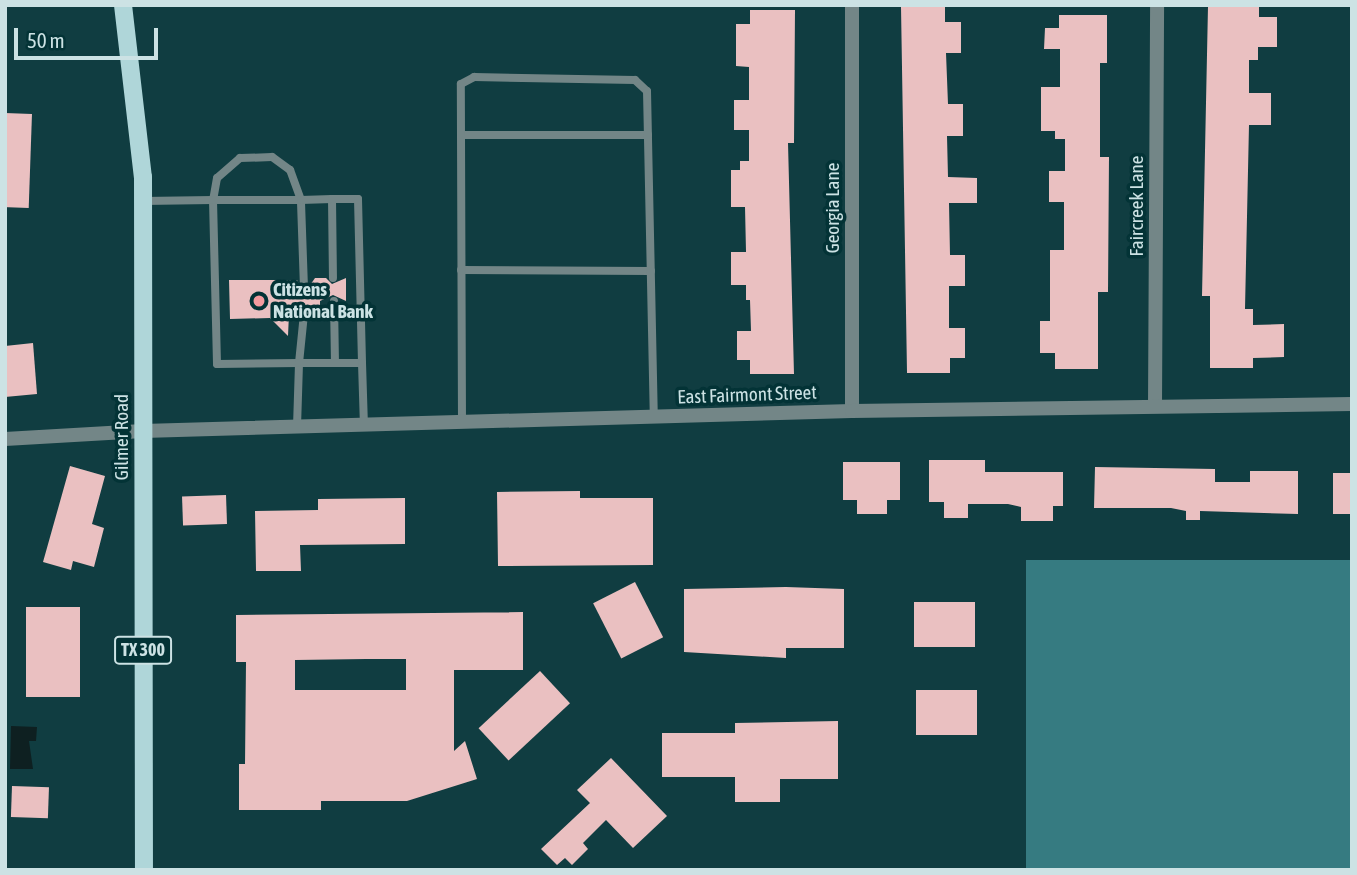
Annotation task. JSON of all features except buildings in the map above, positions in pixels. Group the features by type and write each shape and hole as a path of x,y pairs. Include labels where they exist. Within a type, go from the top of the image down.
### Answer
{"main road":[{"name":"Gilmer Road","path":"123,5 137,104 143,201 144,870"}],"street":[{"name":"Georgia Lane","path":"852,5 852,411"},
{"name":"Faircreek Lane","path":"1155,406 1157,5"},
{"name":"East Fairmont Street","path":"5,439 143,431 852,411 1352,404"}],"lane":[{"path":"461,422 461,84 474,77 635,80 647,91 654,417"},
{"path":"461,135 648,135"},
{"path":"304,288 301,200 290,170 272,157 240,158 225,168 217,178 213,200 217,364 362,363"},
{"path":"332,200 333,278"},
{"path":"143,201 358,200 364,425"},
{"path":"461,270 651,271"},
{"path":"334,301 335,363"},
{"path":"297,427 304,314"}],"shaded area":[{"path":"1026,560 1352,560 1352,870 1026,870"},
{"path":"11,726 37,727 36,741 29,741 33,769 10,769"}],"place":[{"name":"Citizens National Bank","path":"259,301"}]}
